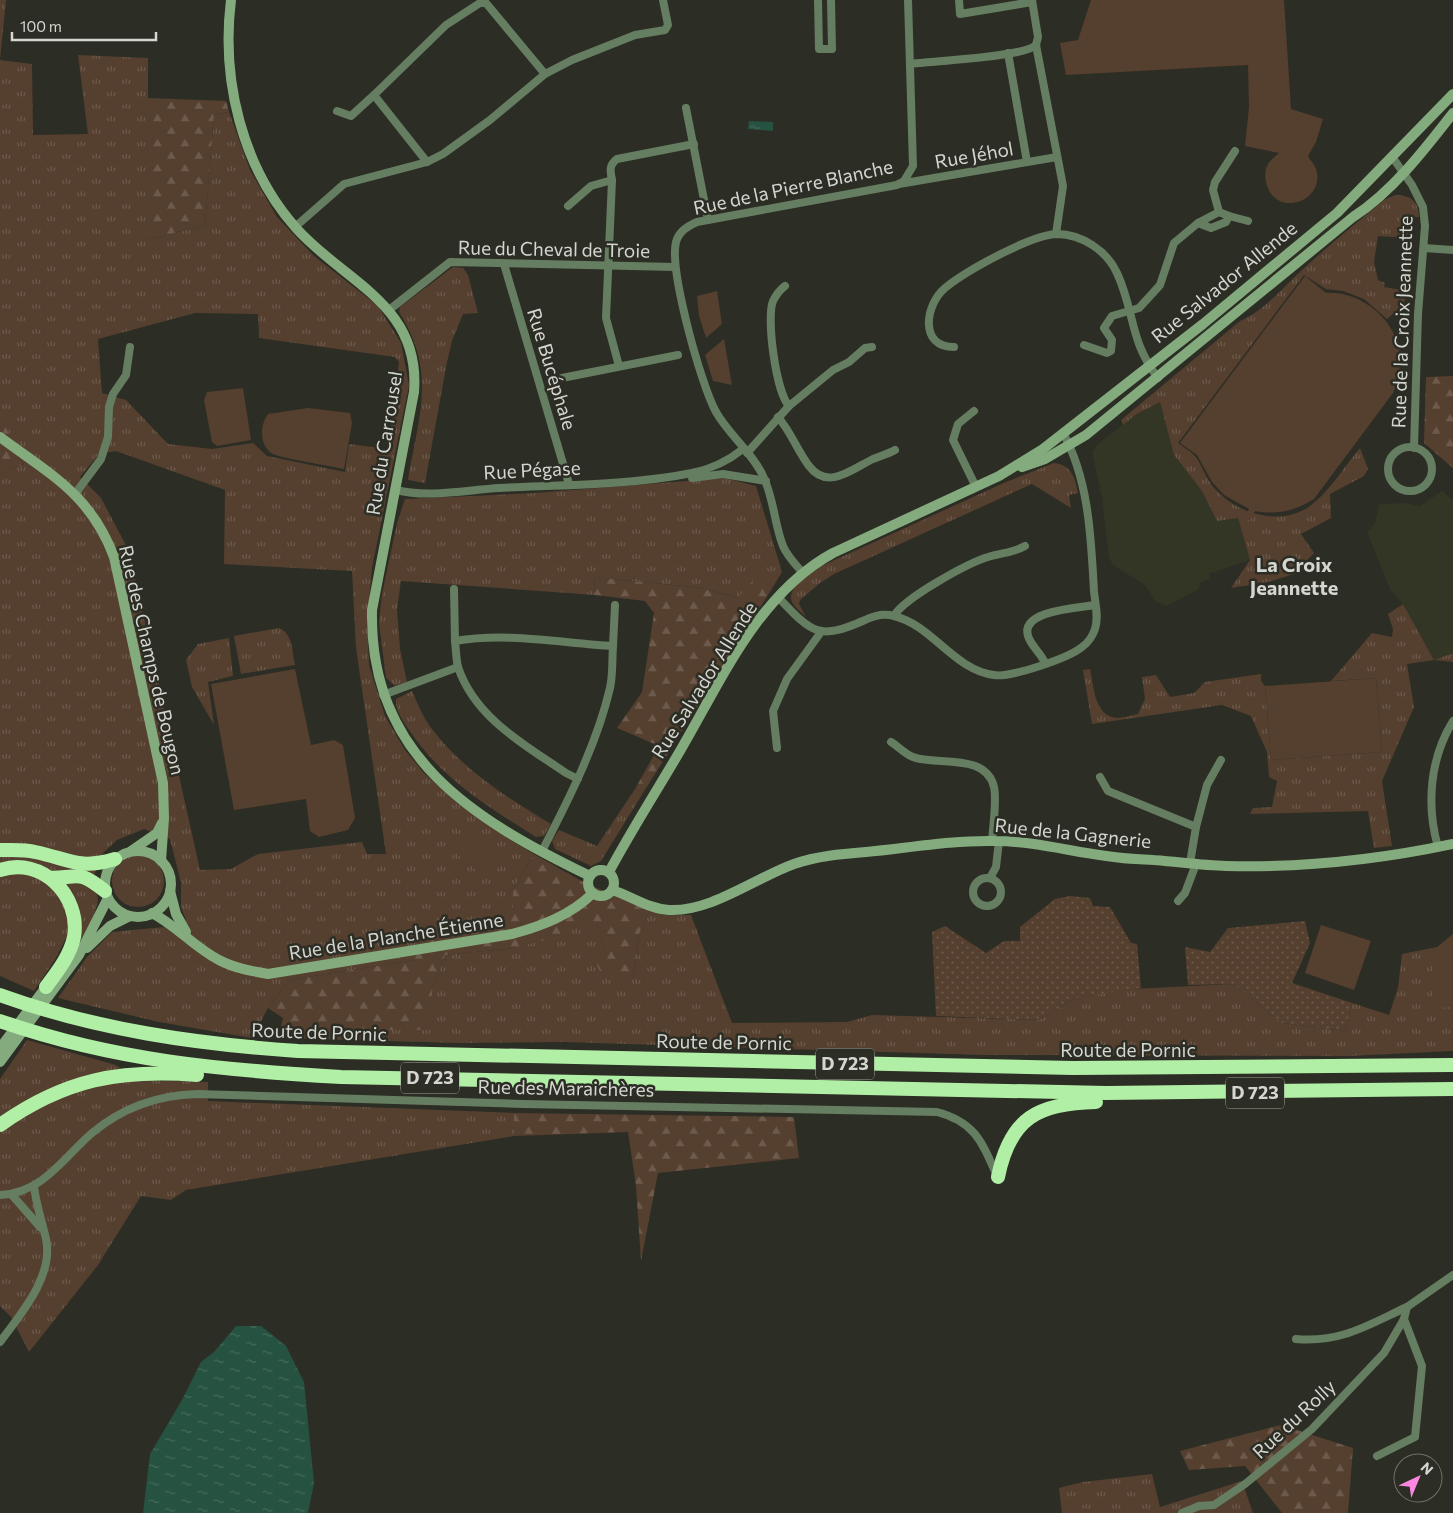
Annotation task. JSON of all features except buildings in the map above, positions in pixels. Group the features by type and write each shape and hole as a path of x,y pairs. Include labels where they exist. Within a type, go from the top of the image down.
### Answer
{"highway":[{"path":"0,850 34,851 74,864 95,865 115,859"},
{"path":"0,870 20,868 50,878 79,875 88,878 107,895"},
{"path":"50,878 68,897 75,917 74,939 53,982"},
{"path":"0,987 49,1007"},
{"name":"Route de Pornic","path":"0,995 158,1036 223,1046 298,1051 1074,1068 1453,1065"},
{"name":"D 723","path":"0,1020 44,1035 134,1057 232,1070 380,1078 1143,1093 1453,1089"},
{"path":"0,1126 46,1098 66,1089 107,1076 153,1073 220,1077 232,1070"},
{"path":"998,1178 1003,1153 1010,1138 1025,1122 1045,1108 1070,1102 1125,1101 1143,1093"}],"street":[{"name":"Rue du Carrousel","path":"231,0 230,66 242,131 263,180 295,227 321,252 371,291 389,310 401,327 410,348 415,376 396,490 372,610 373,646 383,695 402,735 432,773 472,807 542,851 590,876"},
{"path":"295,227 344,184 427,162 443,154 490,120 546,74 572,60 635,35 664,30 668,25 663,0"},
{"path":"818,0 819,49 832,49 830,0"},
{"name":"Rue de la Pierre Blanche","path":"803,573 783,546 766,482 756,462 721,421 704,383 675,267 676,242 680,233 698,222 897,185 904,181 913,166 908,0"},
{"path":"959,0 960,14 1032,1 1038,37 1036,45 1063,186 1056,234"},
{"path":"337,111 351,116 446,25 480,3 486,3 489,6 546,74"},
{"path":"910,64 1028,50 1036,45"},
{"path":"1008,53 1027,162"},
{"name":"Rue Salvador Allende","path":"999,476 1043,449 1064,433 1337,213 1393,158 1434,112 1453,94"},
{"path":"374,96 427,162"},
{"path":"686,108 708,220"},
{"name":"Rue Salvador Allende","path":"609,872 732,662 757,623 778,597 803,573 833,553 999,476 1045,459 1070,445 1158,378 1353,216 1367,208 1403,173 1453,113"},
{"path":"619,366 606,318 612,180 610,169 612,163 617,159 694,144"},
{"path":"1219,212 1213,190 1215,182 1234,151"},
{"name":"Rue Jéhol","path":"897,185 1057,157"},
{"name":"Rue de la Croix Jeannette","path":"1393,158 1412,185 1423,207 1426,226 1418,314 1414,448"},
{"path":"568,206 591,186 612,180"},
{"path":"1084,345 1107,353 1111,351 1112,340 1104,328 1105,324 1112,316 1139,308 1160,285 1174,243 1198,223 1219,212 1248,221"},
{"path":"1198,223 1211,228 1226,222 1229,216"},
{"path":"954,347 946,347 938,343 932,336 928,323 933,303 937,296 974,269 1029,242 1056,234 1088,242 1108,258 1117,272 1138,344 1149,366 1158,378"},
{"path":"1424,248 1453,250"},
{"name":"Rue du Cheval de Troie","path":"389,310 450,262 675,267"},
{"name":"Rue Bucéphale","path":"504,264 569,484"},
{"path":"785,286 773,301 770,319 780,385 789,406"},
{"name":"Rue Pégase","path":"396,490 442,492 569,484 670,477 708,469 745,451 789,406 833,370 849,362 865,348 872,347"},
{"path":"75,494 100,459 108,437 109,407 113,394 126,375 130,348"},
{"path":"562,378 678,355"},
{"path":"974,411 958,424 953,440 976,487"},
{"path":"778,417 790,431 810,466 815,472 827,478 833,479 846,474 895,450"},
{"path":"778,597 807,626 821,632 839,631 872,617 894,616 921,631 970,667 984,674 1014,675 1076,651 1087,642 1095,628 1095,605 1086,497 1070,445 1064,433"},
{"name":"Rue des Champs de Bougon","path":"0,437 75,494 96,519 114,557 163,783 164,818 161,860"},
{"path":"1414,448 1428,456 1432,470 1424,486 1408,491 1393,483 1388,466 1397,451 1414,448"},
{"name":"Rue Pégase","path":"670,477 684,479 723,474 766,482"},
{"path":"894,616 897,611 922,591 986,557 1018,550 1025,546"},
{"path":"454,589 454,641 458,667 471,692 498,726 566,773 578,779"},
{"path":"542,851 578,779 610,688 615,605"},
{"path":"1045,663 1029,639 1028,633 1032,622 1045,613 1095,605"},
{"path":"777,748 773,711 787,678 821,632"},
{"path":"454,641 478,638 541,640 613,646"},
{"path":"383,695 458,667"},
{"path":"1438,847 1432,819 1432,785 1440,746 1453,721"},
{"path":"891,742 913,758 940,759 977,766 988,775 994,787 996,867 990,878"},
{"path":"1178,901 1185,893 1193,863 1196,827 1207,785 1221,760"},
{"path":"1100,777 1108,791 1196,827"},
{"path":"79,955 107,895 107,871 115,859 131,851 157,833 164,818"},
{"name":"Rue de la Gagnerie","path":"612,890 650,906 679,910 707,904 810,859 995,841 1060,850 1241,866 1332,864 1390,857 1453,844"},
{"path":"0,1062 2,1052 53,982 79,955 110,926 130,916 152,913 163,904 170,891 168,872 161,860 150,853 131,851"},
{"path":"597,870 609,872 614,878 612,890 603,896 593,893 589,887 590,876 597,870"},
{"name":"Rue de la Planche Étienne","path":"170,891 183,929 199,947"},
{"name":"Rue de la Planche Étienne","path":"152,913 170,922 199,947 219,960 268,974 296,971 512,934 540,926 560,917 584,902 593,893"},
{"path":"107,895 118,910 130,916"},
{"path":"2,1052 49,1007 53,982"},
{"path":"49,1007 53,982"},
{"name":"Rue des Maraichères","path":"12,1195 34,1186 57,1169 93,1132 122,1112 161,1098 197,1094 523,1104 937,1112 961,1121 975,1133 982,1142 998,1178"},
{"path":"0,1342 21,1314 42,1276 48,1255 34,1186"},
{"path":"0,1194 12,1195 44,1232"},
{"path":"1296,1339 1317,1341 1340,1338 1408,1307 1453,1275"},
{"name":"Rue du Rolly","path":"1182,1513 1199,1506 1214,1505 1245,1484 1312,1429 1384,1353 1404,1319 1408,1307"},
{"path":"1377,1456 1415,1437 1422,1366 1404,1319"},
{"path":"1204,1513 1214,1505"}],"shaded area":[{"path":"1160,402 1174,455 1202,491 1217,520 1238,518 1250,560 1209,574 1211,579 1201,582 1199,589 1167,606 1156,602 1145,585 1113,565 1109,558 1102,498 1092,452 1098,444 1135,415"},
{"path":"1442,491 1453,500 1453,653 1434,660 1403,604 1390,589 1367,532 1375,523 1379,504 1405,503 1420,506"}],"green space":[{"path":"0,0 6,0 0,60"},
{"path":"1091,0 1284,0 1291,109 1323,119 1316,142 1308,156 1315,167 1317,180 1314,190 1308,197 1299,202 1290,203 1281,201 1273,196 1267,186 1265,172 1269,163 1279,153 1245,146 1249,107 1248,65 1066,75 1060,43 1078,40"},
{"path":"78,55 148,58 148,240 205,225 214,115 229,112 250,170 277,217 314,256 378,306 401,343 409,385 372,568 367,624 369,665 385,716 405,750 423,772 457,803 534,854 513,889 514,909 490,920 416,925 415,960 289,980 268,1008 252,1038 159,1022 58,998 87,957 112,932 164,927 174,934 186,920 181,907 181,883 170,839 144,829 117,840 103,853 94,875 98,900 93,919 81,940 66,938 56,958 34,991 0,976 0,474 24,464 16,453 7,430 0,419 0,60 32,64 33,135 88,134","holes":["195,313 258,314 259,338 395,357 399,362 388,449 349,444 345,472 267,456 253,443 212,449 168,444 126,400 102,393 98,339","116,451 225,490 224,564 352,571 356,648 386,854 367,854 362,842 258,854 231,869 200,870 129,551 101,498 80,477 99,454"]},
{"path":"148,98 226,101 229,112 214,115 205,225 148,240"},
{"path":"1395,195 1405,196 1413,200 1419,211 1419,217 1410,217 1409,238 1378,236 1374,262 1378,280 1385,283 1384,287 1407,291 1404,304 1387,319 1364,299 1343,291 1326,289 1304,275 1178,443 1194,455 1212,486 1225,498 1236,506 1260,515 1286,516 1310,506 1330,487 1360,448 1368,469 1364,476 1330,494 1331,518 1301,534 1314,553 1294,574 1268,582 1231,588 1250,560 1238,518 1217,521 1202,491 1174,455 1160,402 1135,415 1123,425 1121,420 1240,321 1265,305 1322,252 1384,200"},
{"path":"453,267 463,268 468,275 478,313 463,314 452,341 425,483 408,480 420,414 421,374 418,354 411,334 399,312 400,307"},
{"path":"1305,276 1326,293 1339,293 1364,302 1384,319 1392,330 1397,342 1400,355 1399,374 1393,393 1314,499 1286,511 1255,511 1250,521 1245,518 1249,509 1224,495 1212,482 1197,455 1180,443"},
{"path":"717,291 722,324 706,338 699,316 697,296"},
{"path":"724,339 732,385 713,381 705,355"},
{"path":"1453,376 1453,468 1424,443 1426,377"},
{"path":"243,388 251,440 217,446 212,442 204,400 207,392"},
{"path":"308,408 350,413 352,423 344,469 276,455 271,453 264,444 262,429 268,414"},
{"path":"0,419 7,430 16,453 24,464 0,474"},
{"path":"1054,463 1069,469 1076,482 1078,493 1069,495 1071,508 1032,484 834,574 800,600 799,604 806,617 792,602 792,592 795,587 817,568 1006,482"},
{"path":"725,478 756,486 782,572 773,587 756,578 739,598 701,588 594,577 595,595 401,581 397,609 400,649 407,682 395,686 386,678 379,623 382,594 397,523 405,499 535,493"},
{"path":"594,577 701,588 738,598 756,577 773,587 643,793 635,789 659,746 617,728 642,692 654,613 645,601 595,595"},
{"path":"1403,604 1434,660 1407,664 1414,707 1382,781 1392,846 1374,848 1368,811 1250,814 1253,808 1272,807 1277,781 1269,777 1267,752 1251,716 1222,705 1092,724 1083,670 1090,669 1099,706 1109,716 1117,718 1138,714 1145,699 1142,677 1156,675 1170,697 1194,693 1205,682 1261,674 1261,681 1265,686 1271,760 1382,752 1376,678 1331,681 1372,633 1392,637 1393,629 1388,614"},
{"path":"279,628 287,634 295,665 241,674 234,636"},
{"path":"229,638 233,676 208,682 214,725 192,687 186,660 198,644"},
{"path":"1453,653 1453,662 1434,660"},
{"path":"295,669 311,745 334,740 343,745 355,818 348,830 319,837 310,831 306,799 234,810 211,684"},
{"path":"1376,678 1382,752 1271,760 1265,686"},
{"path":"412,691 429,725 455,755 501,792 551,824 544,836 536,837 483,803 436,763 409,730 398,711 396,699"},
{"path":"635,789 643,793 601,861 591,866 555,849 552,841 559,830 597,846"},
{"path":"465,833 496,859 482,875 451,849"},
{"path":"534,854 585,883 650,910 639,934 633,978 603,977 596,963 604,953 596,924 572,924 562,936 514,948 445,955 433,987 427,1030 280,1030 283,1018 268,1008 289,980 415,960 416,925 490,920 513,909 513,889"},
{"path":"133,855 143,855 157,862 164,876 164,886 157,900 143,907 133,907 123,903 116,896 112,886 112,876 116,866 123,859"},
{"path":"1070,896 1090,898 1093,906 1110,907 1131,943 1137,944 1141,988 1075,998 1039,1020 936,1016 932,932 945,926 986,953 1004,941 1020,941 1020,927 1055,899"},
{"path":"650,910 663,915 691,915 732,1023 847,1022 872,1015 1039,1020 1075,998 1112,990 1233,984 1282,1023 1345,1031 1352,1003 1389,1015 1398,988 1402,954 1437,947 1453,934 1453,1051 1349,1056 984,1055 564,1042 459,1043 277,1038 280,1030 426,1030 433,987 445,955 514,948 572,924 596,923 604,953 633,978 639,934"},
{"path":"1305,921 1310,943 1292,983 1352,1003 1345,1031 1282,1023 1233,984 1188,985 1185,947 1210,952 1228,928"},
{"path":"1321,925 1371,941 1354,990 1305,973"},
{"path":"1453,940 1453,1007 1432,1008 1433,958"},
{"path":"27,1040 116,1065 136,1080 208,1082 208,1101 514,1113 514,1136 186,1190 171,1200 141,1196 98,1265 29,1352 11,1317 0,1306 0,1079"},
{"path":"514,1113 794,1117 799,1158 658,1173 641,1261 636,1186 628,1132 514,1136"},
{"path":"1281,1425 1353,1448 1348,1513 1282,1513 1245,1466 1189,1470 1180,1451"},
{"path":"1152,1474 1160,1507 1242,1481 1253,1513 1062,1513 1059,1488 1083,1482"}],"water":[{"path":"749,121 773,122 773,131 748,129"},
{"path":"236,1326 261,1326 286,1346 304,1382 314,1483 308,1513 143,1513 150,1454 182,1400 201,1362 214,1352"}],"district":[{"name":"La Croix Jeannette","path":"1294,576"}]}
